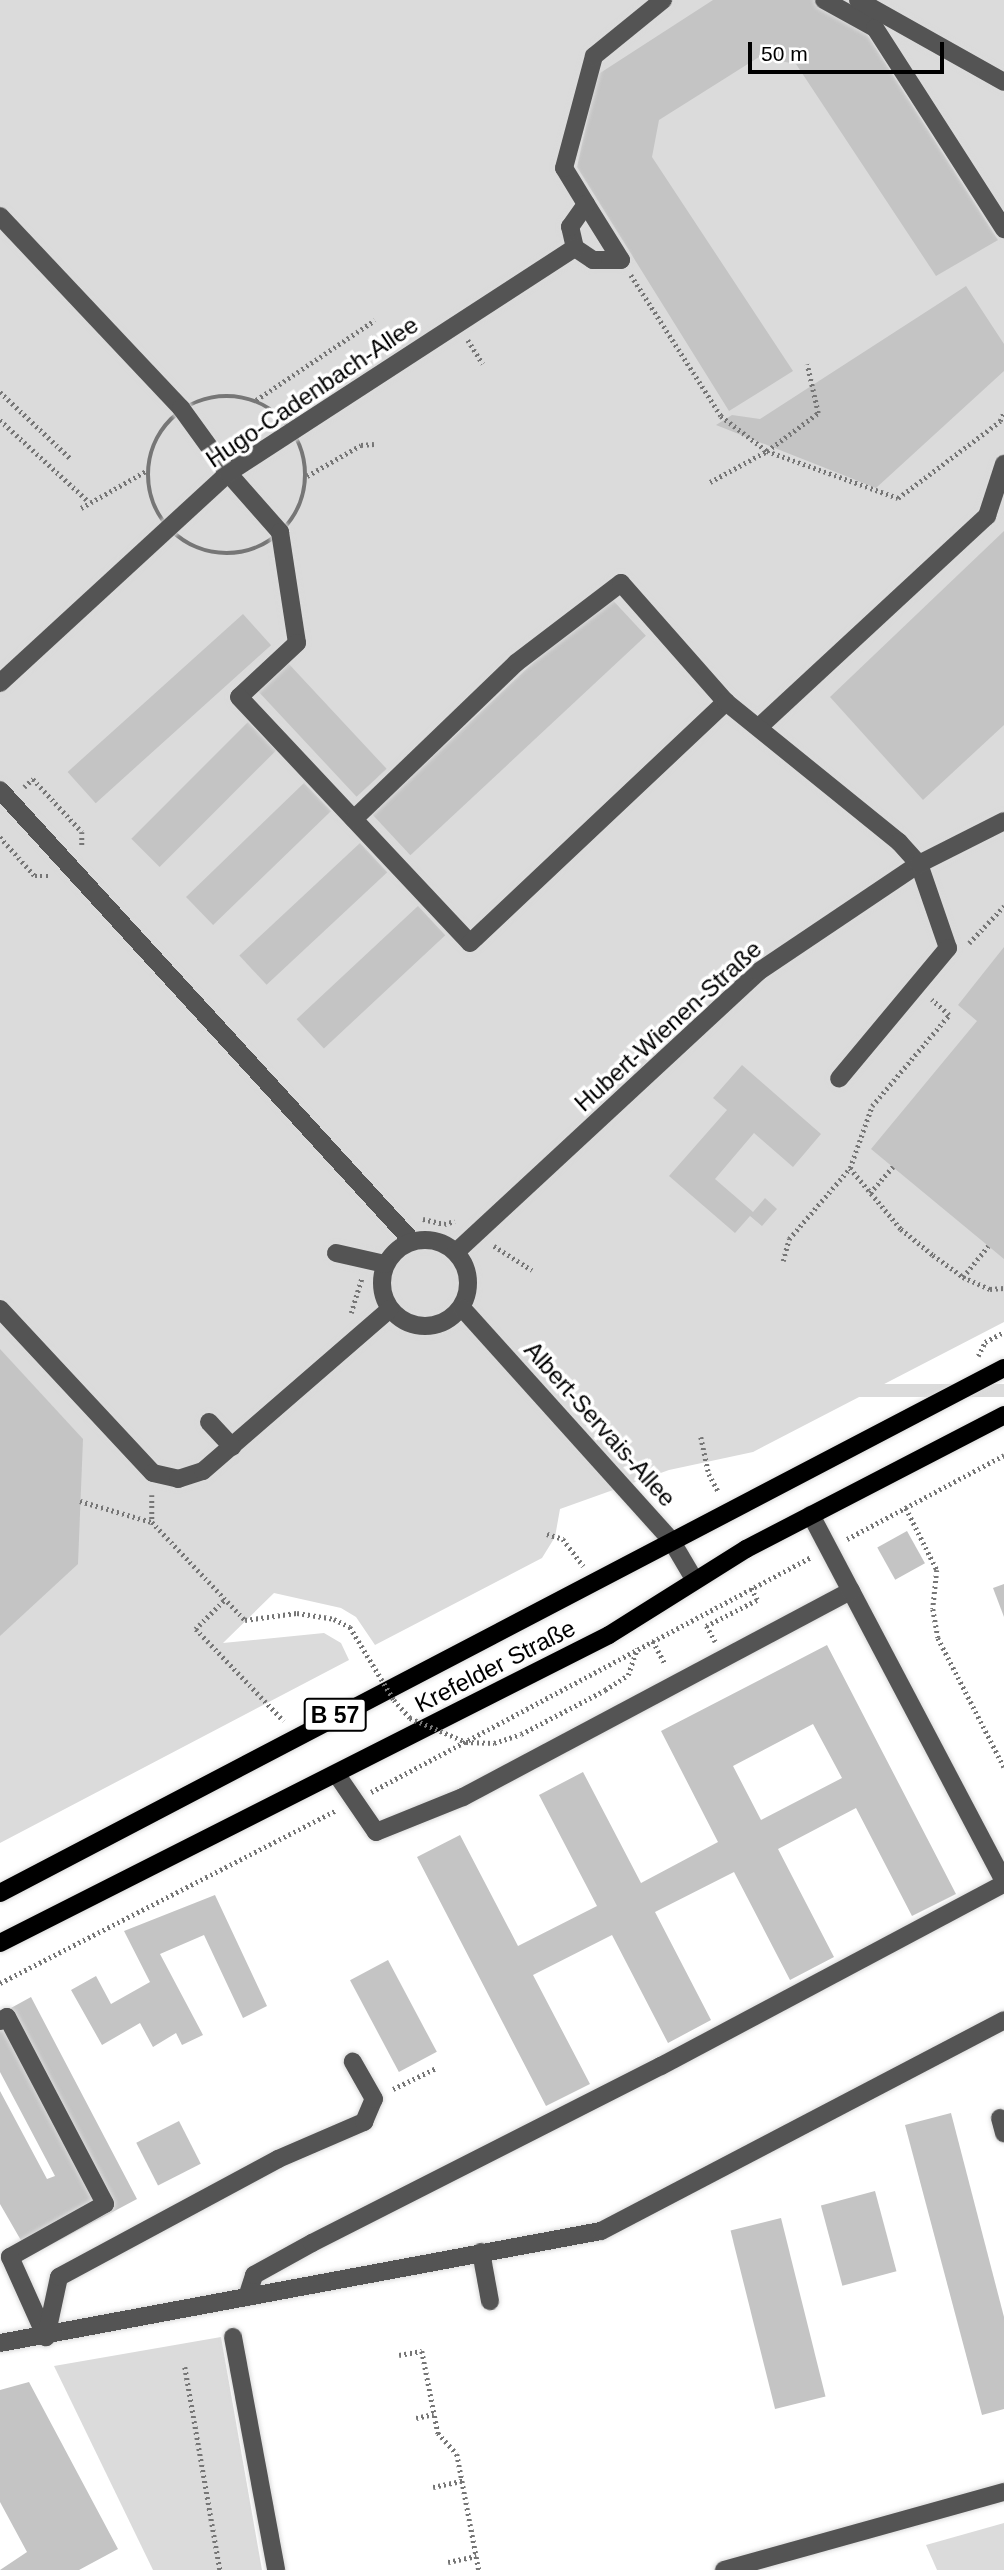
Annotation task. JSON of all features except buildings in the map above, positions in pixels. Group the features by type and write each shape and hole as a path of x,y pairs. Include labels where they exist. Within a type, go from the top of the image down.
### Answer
{"main road":[{"name":"Krefelder Straße","path":"0,1892 296,1735 671,1540 729,1513 1004,1368"},
{"name":"Krefelder Straße","path":"0,1943 227,1825 337,1775 609,1635 694,1579 811,1514 1004,1415"}],"street":[{"path":"621,260 564,168 594,56 663,0"},
{"path":"824,0 876,28 1004,229"},
{"path":"858,0 1004,82"},
{"path":"586,204 570,227 575,248 593,260 621,260"},
{"path":"0,216 181,408 228,473 280,531 297,643 239,697 471,943 726,702"},
{"name":"Hugo-Cadenbach-Allee","path":"0,683 228,473 575,248"},
{"path":"759,727 987,516 1004,464"},
{"path":"354,819 516,663 621,583 726,702 899,842 919,864 948,948 839,1079"},
{"path":"5,795 412,1241"},
{"name":"Hubert-Wienen-Straße","path":"456,1252 758,972 919,864 1004,821"},
{"path":"436,1240 456,1252 467,1269 469,1289 462,1308 447,1322 426,1327 406,1322 390,1309 381,1288 385,1264 396,1250 412,1241 436,1240"},
{"path":"336,1253 385,1264"},
{"name":"Albert-Servais-Allee","path":"462,1308 671,1540 694,1579"},
{"path":"0,1310 153,1473 178,1479 204,1471 390,1309"},
{"path":"209,1422 232,1447"},
{"path":"247,2297 254,2275 312,2243 661,2066 1004,1882 811,1514"},
{"path":"337,1775 376,1832 463,1797 851,1591"},
{"path":"0,2021 7,2017 104,2204 10,2257 46,2337"},
{"path":"0,2343 46,2337 601,2231 1004,2020"},
{"path":"46,2337 59,2277 278,2159 364,2122 374,2099 353,2062"},
{"path":"481,2252 490,2301"},
{"path":"233,2337 276,2570"},
{"path":"724,2570 1004,2492"}],"path":[{"path":"621,260 721,416 766,452 898,498 1000,421 1004,412"},
{"path":"256,401 375,320"},
{"path":"710,482 766,452 818,413 807,364"},
{"path":"0,392 71,459"},
{"path":"0,420 88,501"},
{"path":"307,476 361,444 374,444"},
{"path":"81,508 88,501 148,470"},
{"path":"5,795 33,779 82,832 82,849"},
{"path":"0,837 35,876 52,876"},
{"path":"948,948 970,943 1004,906"},
{"path":"783,1261 789,1240 850,1168 872,1106 949,1015 916,986"},
{"path":"870,1193 893,1167"},
{"path":"850,1168 901,1229 963,1277 990,1289 1004,1288"},
{"path":"417,1213 424,1220 444,1224 459,1220 468,1228"},
{"path":"484,1240 532,1270"},
{"path":"963,1277 988,1246"},
{"path":"701,1437 709,1474 729,1513"},
{"path":"152,1522 153,1473"},
{"path":"0,1983 226,1865 262,1852 354,1801 638,1649 628,1675 605,1690 521,1734 494,1743 466,1742 410,1718 394,1700 350,1627 297,1613 244,1620 152,1522 80,1501"},
{"path":"906,1508 937,1570 933,1609 938,1638 1004,1767"},
{"path":"547,1534 563,1539"},
{"path":"723,1657 706,1626 757,1600 750,1587"},
{"path":"224,1601 196,1629 296,1735"},
{"path":"653,1641 665,1663"},
{"path":"374,2099 436,2068"},
{"path":"399,2355 422,2351 438,2433 457,2454 479,2570"},
{"path":"185,2367 220,2570"},
{"path":"416,2418 434,2414"},
{"path":"433,2487 462,2481"},
{"path":"448,2562 476,2556"}],"shaded area":[{"path":"0,0 1004,0 1004,1322 753,1452 669,1470 560,1509 555,1537 542,1558 375,1645 356,1617 341,1608 274,1593 223,1643 324,1633 341,1643 349,1660 0,1843"},
{"path":"706,1384 1004,1384 1004,1397 706,1397"},
{"path":"221,2337 262,2570 153,2570 54,2366"},
{"path":"1004,2523 1004,2570 937,2570 926,2545"}]}
